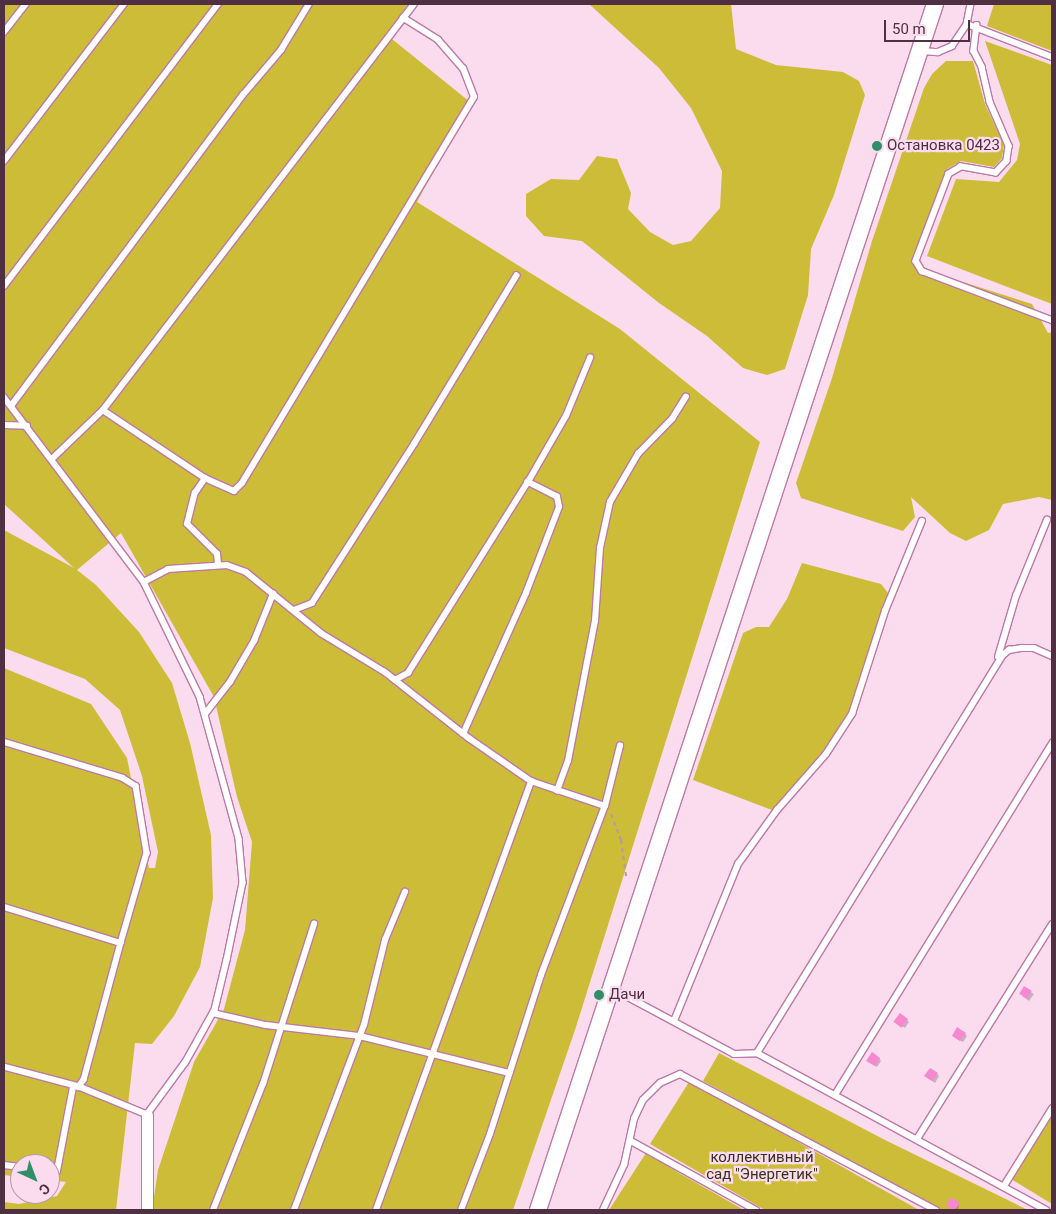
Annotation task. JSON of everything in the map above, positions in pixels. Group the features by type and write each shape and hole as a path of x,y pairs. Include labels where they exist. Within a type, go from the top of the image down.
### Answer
{"main road":[{"path":"538,1210 934,4"}],"street":[{"path":"146,1210 147,1115"}],"lane":[{"path":"4,32 26,4"},
{"path":"4,161 124,4"},
{"path":"4,286 218,4"},
{"path":"11,406 243,95 281,50 309,4"},
{"path":"52,459 103,410 414,4"},
{"path":"919,51 938,52 952,46 967,24 971,4"},
{"path":"103,410 205,478 234,491 242,483 430,166 469,109 474,97 463,69 438,40 403,18"},
{"path":"967,24 976,25 1052,57"},
{"path":"976,25 974,51 982,67 990,102 1009,146 1007,161 996,173 961,167 949,174 916,261 922,272 1052,320"},
{"path":"294,610 312,603 414,444 516,276"},
{"path":"394,680 408,673 528,482 566,416 590,358"},
{"path":"4,397 144,582 200,697 239,839 243,883 213,1013 186,1062 147,1115 76,1087 4,1067"},
{"path":"557,791 568,760 595,621 600,548 610,502 638,454 672,419 686,397"},
{"path":"4,425 27,426"},
{"path":"205,478 196,493 187,524 217,554 218,565"},
{"path":"463,734 526,593 560,507 557,497 528,482"},
{"path":"674,1021 738,864 777,810 826,754 852,714 885,611 922,520"},
{"path":"995,671 1016,596 1047,520"},
{"path":"144,582 168,569 227,564 246,572 321,633 394,680 463,734 531,781 605,806"},
{"path":"205,714 230,682 254,641 273,594"},
{"path":"757,1053 1009,650 1034,648 1052,656"},
{"path":"4,742 123,778 136,786 147,853 84,1080 76,1087 60,1158"},
{"path":"835,1095 1052,743"},
{"path":"461,1210 510,1073 541,975 605,806 620,746"},
{"path":"376,1210 531,781"},
{"path":"294,1210 360,1036 385,940 405,892"},
{"path":"4,908 121,943"},
{"path":"213,1210 283,1026 314,924"},
{"path":"917,1139 1052,925"},
{"path":"612,988 734,1054 757,1053 1046,1210"},
{"path":"213,1013 283,1026 360,1036 432,1056 510,1073"},
{"path":"603,1210 631,1141 634,1119 643,1100 660,1084 680,1074 936,1210"},
{"path":"1004,1186 1052,1109"},
{"path":"631,1141 756,1210"}],"path":[{"path":"605,806 622,840 626,877"}],"green space":[{"path":"4,4 408,4 387,35 470,102 417,202 620,329 760,442 575,1030 513,1210 152,1210 158,1170 194,1062 224,1009 245,930 252,842 237,797 214,697 121,533 77,570 96,585 139,632 172,683 190,743 211,835 213,898 200,967 174,1016 152,1044 135,1043 116,1210 4,1210 4,1202 10,1204 60,1204 60,1191 66,1182 60,1181 60,1154 10,1154 10,1176 4,1175 4,668 91,704 127,758 149,868 155,868 158,852 142,776 120,710 85,679 4,648 4,530 74,568 4,504"},
{"path":"589,4 731,4 736,49 776,65 843,72 859,81 865,95 834,195 811,249 808,295 785,369 767,375 743,368 707,336 659,303 582,241 544,236 526,216 526,194 551,179 579,180 597,156 617,159 631,193 628,209 650,232 673,245 691,241 720,208 722,171 691,108 659,68"},
{"path":"994,4 1052,4 1052,51 987,26"},
{"path":"985,41 1052,65 1052,304 927,256 956,179 999,182 1017,160 1020,144"},
{"path":"946,61 973,61 985,104 1004,145 1002,158 994,167 961,161 947,169 911,261 925,270 1032,304 1048,333 1052,332 1052,500 1039,497 1003,504 989,530 966,541 950,533 911,497 915,517 903,531 801,498 796,483 832,378 872,241 924,88 932,74"},
{"path":"802,563 881,584 888,593 849,712 827,748 772,810 693,780 743,633 756,627 769,627 787,599"},
{"name":"коллективный сад \"Энергетик\"","path":"719,1053 885,1140 1028,1210 939,1210 703,1081"},
{"name":"коллективный сад \"Энергетик\"","path":"689,1082 919,1210 765,1210 650,1144"},
{"path":"1052,1114 1052,1204 1011,1179"},
{"name":"коллективный сад \"Энергетик\"","path":"646,1153 679,1173 744,1210 609,1210"}],"building":[{"path":"1024,986 1032,991 1027,998 1019,994"},
{"path":"900,1013 908,1019 901,1028 893,1022"},
{"path":"957,1027 966,1033 960,1041 952,1036"},
{"path":"872,1052 880,1058 875,1066 866,1061"},
{"path":"930,1068 938,1073 932,1081 924,1076"},
{"path":"951,1197 960,1203 955,1210 946,1206"}],"place":[{"name":"Остановка 0423","path":"877,146"},
{"name":"Дачи","path":"599,995"}]}
